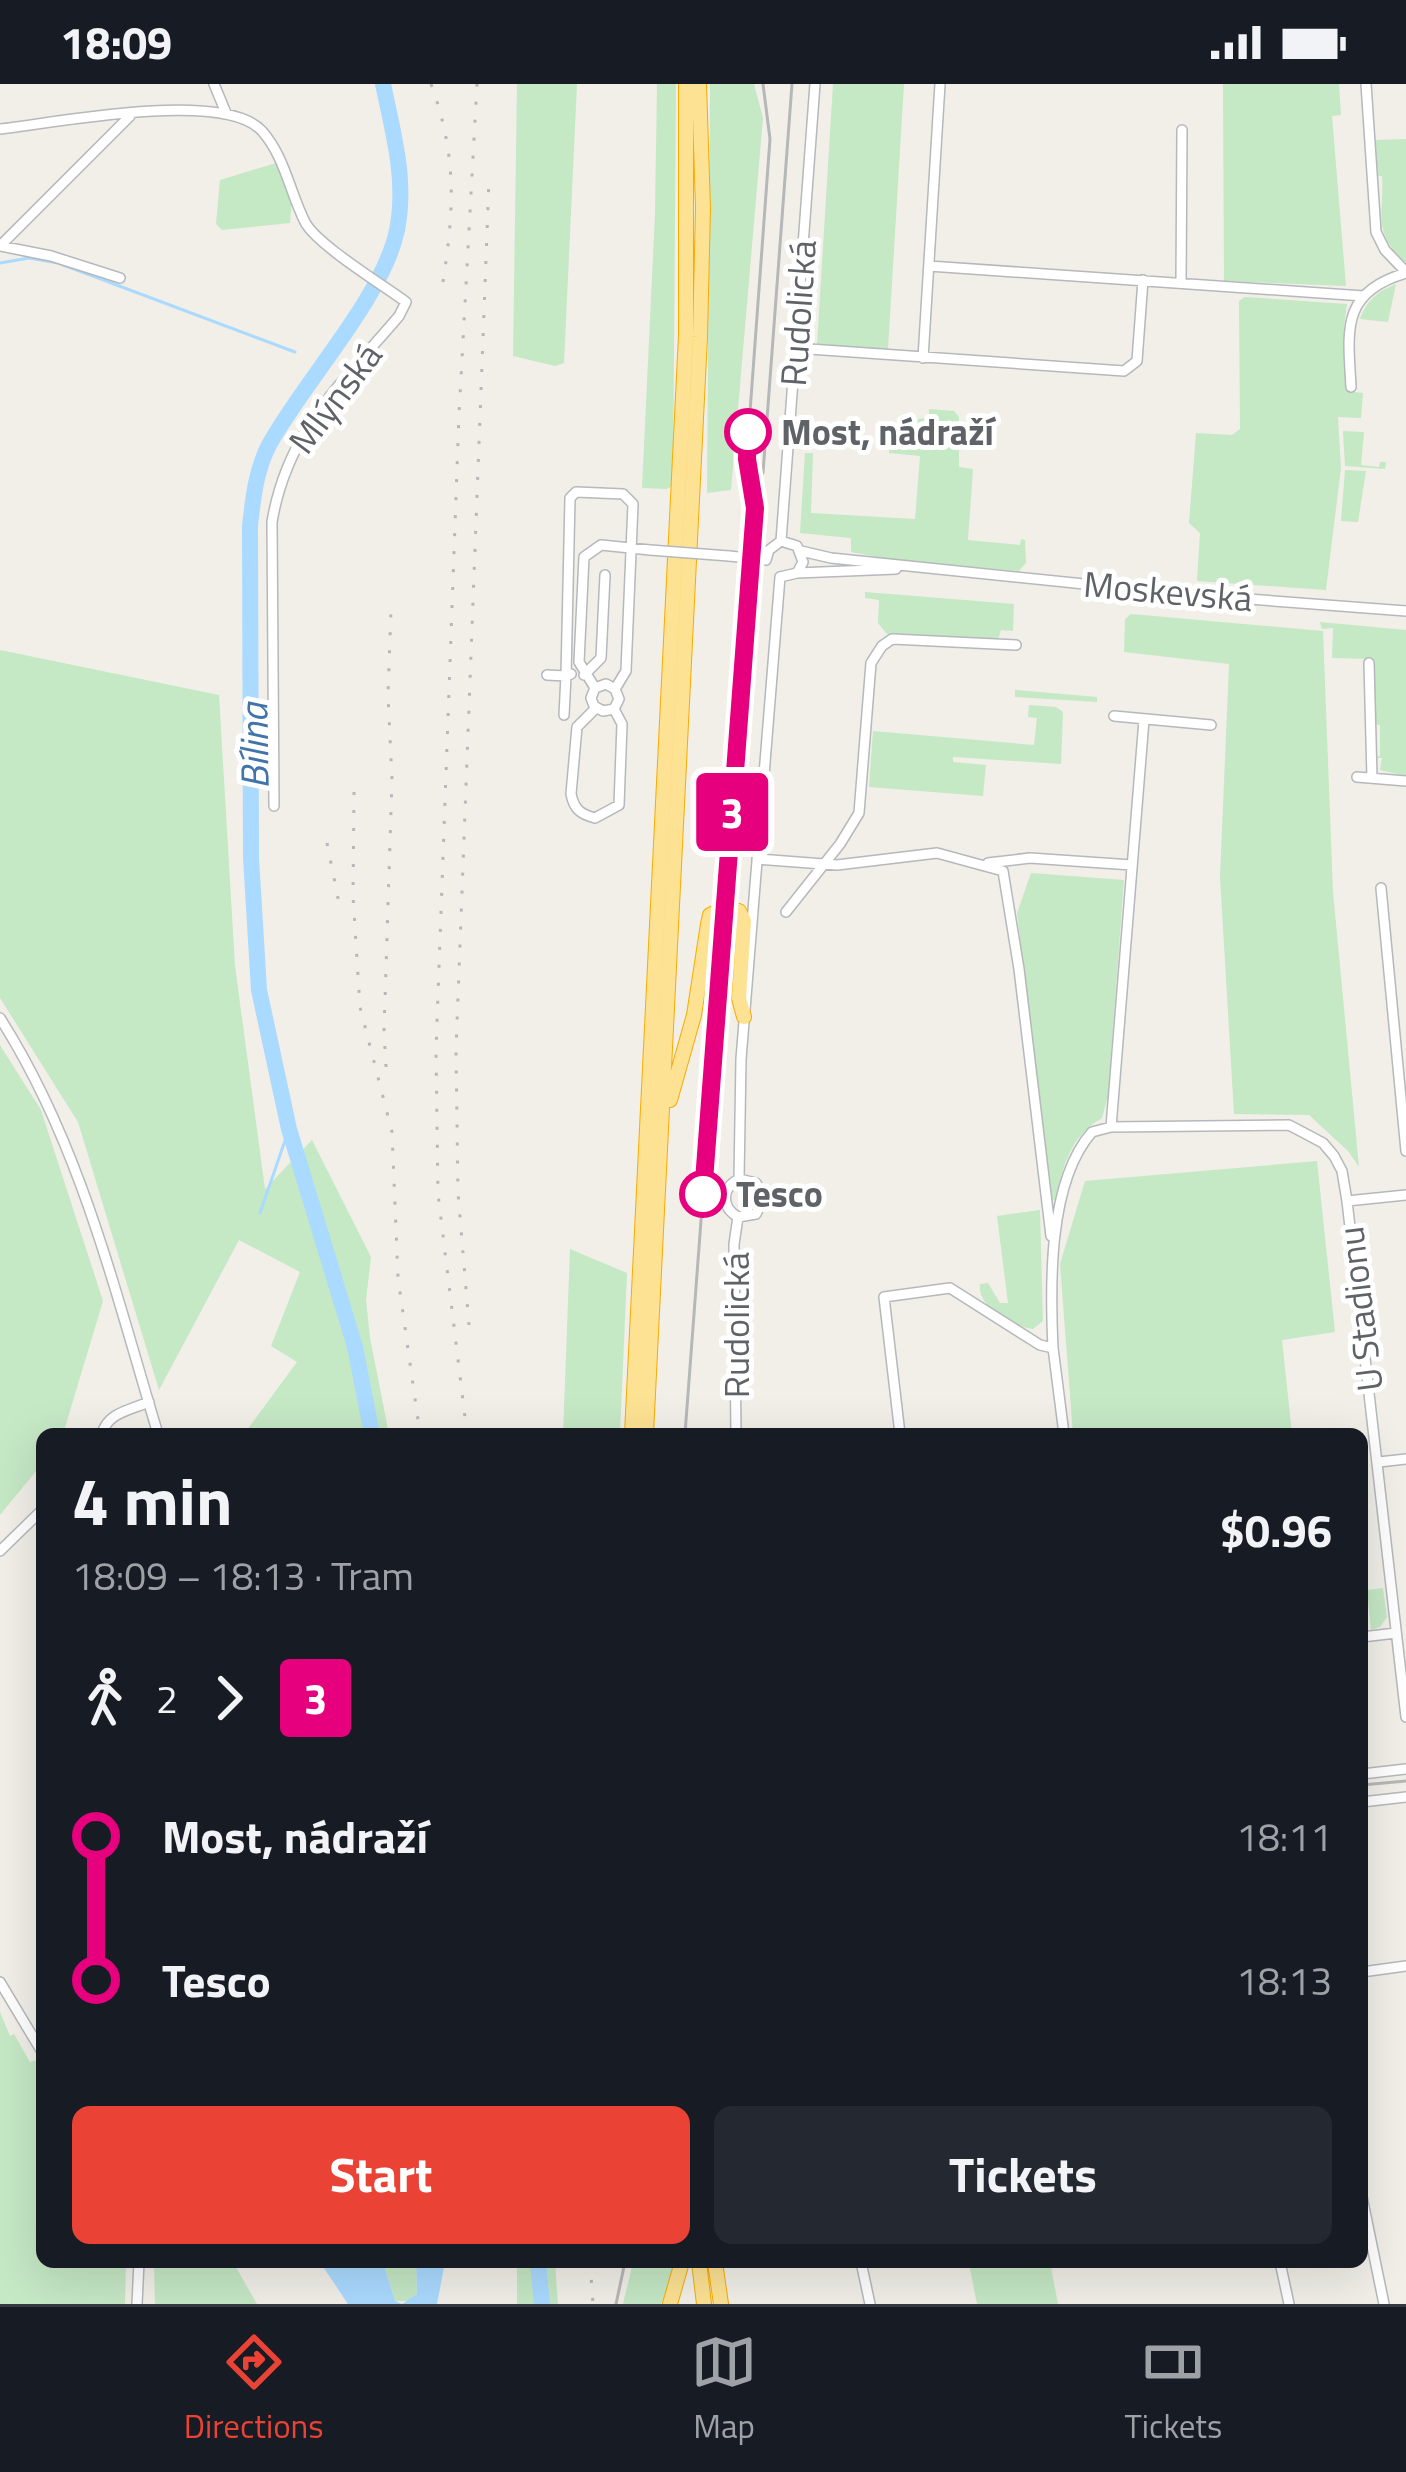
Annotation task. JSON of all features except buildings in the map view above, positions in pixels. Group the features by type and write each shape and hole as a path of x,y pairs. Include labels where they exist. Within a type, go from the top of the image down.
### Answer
{"highway":[{"path":"632,1428 686,335 686,84"},
{"path":"646,1428 700,338 699,84"},
{"path":"663,1135 694,1015 710,915 725,908 739,911 744,921 739,998 744,1017"},
{"path":"670,2304 680,2268"},
{"path":"700,2268 704,2304"},
{"path":"716,2268 721,2301"}],"street":[{"path":"0,129 170,108 226,113 214,84"},
{"name":"Rudolická","path":"781,542 815,84"},
{"path":"922,358 940,84"},
{"path":"1352,387 1348,330 1352,312 1364,296 1406,273 1376,232 1366,84"},
{"name":"Mlýnská","path":"226,113 260,129 276,153 308,228 406,302 314,416 291,452 279,483 272,521 274,806"},
{"path":"0,246 130,116"},
{"path":"1181,283 1182,130"},
{"path":"0,246 120,278"},
{"path":"928,266 1364,296"},
{"path":"795,348 1124,371 1137,361 1143,280"},
{"path":"564,715 572,494 628,495 633,504 626,671 615,689"},
{"path":"781,542 792,543 800,551 797,573 780,577 770,571 769,550 781,542"},
{"path":"595,688 583,673 579,657 584,557 591,548 601,545 766,560"},
{"name":"Moskevská","path":"800,551 1182,594 1406,610"},
{"name":"Moskevská","path":"797,573 931,569"},
{"path":"547,674 583,673 602,658 605,575"},
{"name":"Rudolická","path":"739,1180 744,1017 780,577"},
{"path":"787,912 859,813 872,663 882,646 892,639 1016,645"},
{"path":"1369,663 1372,778"},
{"path":"596,708 591,698 595,688 606,684 619,699 614,709"},
{"path":"596,708 614,709 622,724 619,805 595,818 573,805 577,728 596,708"},
{"path":"1114,716 1210,725"},
{"path":"1052,1244 1082,1144 1092,1132 1111,1127 1144,720"},
{"path":"1357,777 1406,781"},
{"path":"757,859 822,864 937,853 997,867 1006,877 1052,1244 1053,1348 1063,1428"},
{"path":"982,864 1030,858 1132,865"},
{"path":"1382,888 1406,1151"},
{"path":"0,1018 26,1059 88,1202 155,1428"},
{"name":"U Stadionu","path":"1111,1127 1289,1125 1323,1143 1334,1156 1347,1201 1406,1717"},
{"name":"Rudolická","path":"739,1180 755,1183 764,1197 756,1214 738,1217 728,1209 729,1186 739,1180"},
{"name":"U Stadionu","path":"1347,1201 1406,1195"},
{"name":"Rudolická","path":"736,1428 734,1244 738,1217"},
{"path":"899,1428 884,1297 950,1288 1040,1346 1053,1348"},
{"path":"103,1428 114,1416 148,1402"},
{"path":"1379,1462 1406,1459"},
{"path":"0,1551 36,1516"},
{"path":"1368,1635 1396,1633"},
{"path":"1368,1773 1406,1769"},
{"path":"1368,1801 1406,1797"},
{"path":"1368,1971 1406,1966"},
{"path":"0,1982 36,2042"},
{"path":"1368,2226 1384,2304"},
{"path":"137,2304 139,2268"},
{"path":"862,2268 870,2304"},
{"path":"1281,2268 1289,2304"}],"green space":[{"path":"517,84 577,84 564,363 555,366 513,356"},
{"path":"657,84 676,84 673,485 667,489 642,488"},
{"path":"710,84 754,84 763,118 731,490 707,493"},
{"path":"833,84 904,84 888,349 817,345"},
{"path":"1223,84 1339,84 1341,115 1332,116 1346,286 1224,281"},
{"path":"1406,139 1406,263 1383,231 1382,176 1378,176 1375,140"},
{"path":"276,163 292,198 290,223 222,230 216,224 220,180"},
{"path":"1396,284 1388,322 1360,319 1374,297"},
{"path":"1245,297 1347,304 1347,391 1363,393 1361,418 1338,417 1341,468 1326,590 1197,581 1200,533 1189,523 1196,433 1232,435 1240,429 1239,301"},
{"path":"929,409 954,411 959,417 959,467 973,469 968,540 1020,545 1025,540 1026,563 1019,571 893,560 851,552 851,538 800,533 805,453 813,453 811,513 915,519 920,456 889,453 889,443 908,442 908,433 917,433 918,419 929,418"},
{"path":"1343,431 1364,432 1361,465 1379,467 1386,462 1385,469 1345,466"},
{"path":"1345,470 1366,471 1358,522 1341,521"},
{"path":"865,592 1014,604 1013,631 1001,630 998,640 887,634 878,623 879,600 865,598"},
{"path":"1131,614 1323,631 1333,892 1359,1167 1309,1115 1234,1114 1220,877 1229,664 1124,652 1125,619"},
{"path":"1320,622 1406,630 1406,776 1380,770 1382,758 1373,758 1380,756 1380,725 1371,724 1371,659 1332,658 1333,628 1322,629"},
{"path":"0,650 219,695 235,966 265,1189 312,1140 371,1257 366,1300 388,1428 248,1428 297,1362 271,1346 300,1272 239,1240 159,1390 78,1122 0,998"},
{"path":"1015,690 1097,697 1097,702 1015,697"},
{"path":"1029,705 1063,712 1061,764 953,757 953,762 986,765 983,796 869,787 873,731 1034,745 1037,718 1028,717"},
{"path":"1031,873 1124,880 1108,1096 1102,1118 1069,1153 1055,1200 1051,1199 1017,913"},
{"path":"0,1045 41,1110 103,1301 65,1428 36,1428 36,1471 0,1515"},
{"path":"1317,1161 1335,1332 1282,1340 1291,1428 1073,1428 1060,1264 1085,1181"},
{"path":"1040,1210 1043,1321 1033,1329 997,1314 984,1300 980,1284 988,1283 1000,1303 1008,1303 997,1216"},
{"path":"570,1249 627,1273 620,1428 563,1428"},
{"path":"1383,1588 1387,1617 1371,1630 1368,1600 1368,1590"},
{"path":"0,2012 10,2036 14,2034 30,2062 36,2062 36,2268 126,2268 125,2304 0,2304"},
{"path":"154,2268 236,2268 257,2304 155,2304"},
{"path":"385,2268 416,2268 417,2294 410,2301 395,2301"},
{"path":"517,2268 555,2268 558,2304 517,2304"},
{"path":"632,2268 675,2268 661,2304 623,2304"},
{"path":"970,2268 1051,2268 1058,2304 977,2304"}],"water":[{"path":"324,2268 385,2268 395,2301 402,2304 348,2304"},
{"path":"416,2268 444,2268 437,2304 402,2304 417,2294"}],"waterway":[{"name":"Bílina","path":"371,1428 355,1347 289,1129 259,990 251,858 250,526 258,474 269,445 360,311 397,230 400,175 383,84"},
{"path":"0,263 29,258 58,263 295,352"},
{"path":"260,1213 289,1129"},
{"name":"Bílina","path":"539,2268 542,2304"}],"tram line":[{"path":"685,1428 755,501 747,453 770,139 763,84"},
{"path":"763,473 792,84"},
{"name":"3","path":"703,1194 755,508 748,432"},
{"path":"1368,1784 1406,1781"},
{"path":"616,2304 624,2268"}],"railway":[{"path":"431,84 450,161 442,288"},
{"path":"466,1428 438,1194 436,1050 459,414 477,84"},
{"path":"469,1325 458,1193 456,1050 489,180"},
{"path":"386,1067 391,610"},
{"path":"354,792 353,896 360,1007 392,1132 398,1278 419,1428"},
{"path":"327,843 341,913"},
{"path":"590,2268 593,2304"}],"place":[{"name":"Most, nádraží","path":"748,432"},
{"name":"Tesco","path":"703,1194"}]}
